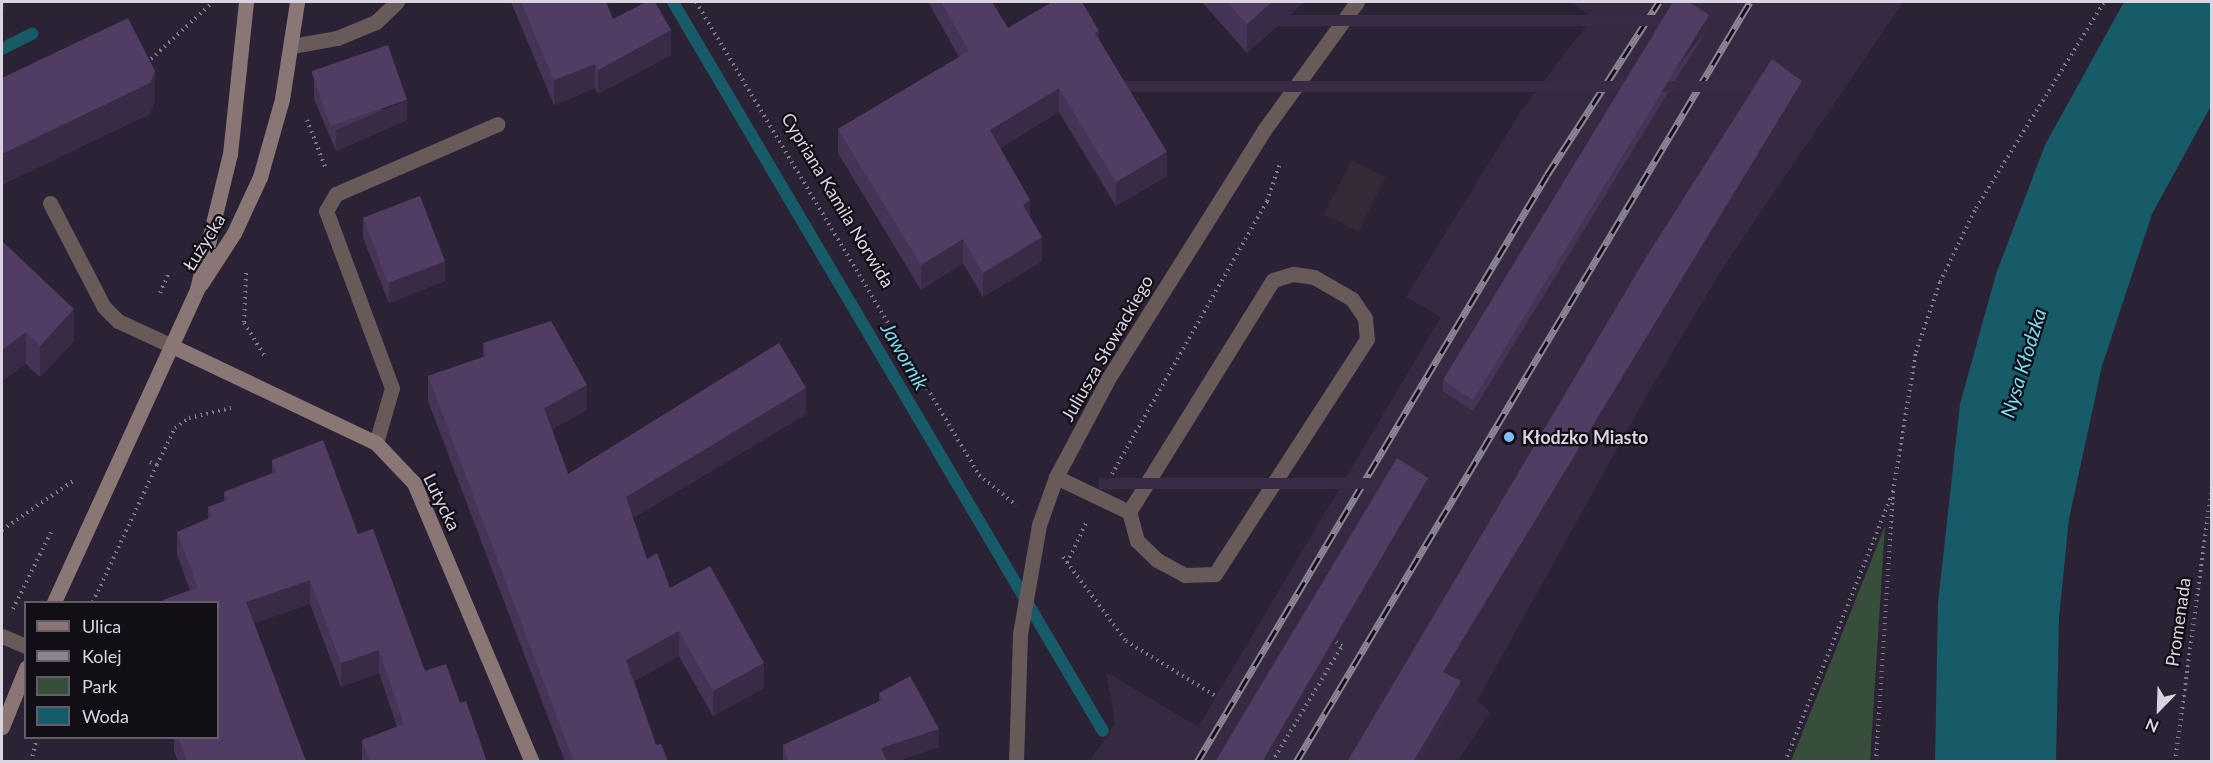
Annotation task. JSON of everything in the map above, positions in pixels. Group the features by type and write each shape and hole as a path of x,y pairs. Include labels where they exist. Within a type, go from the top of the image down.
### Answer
{"main road":[{"name":"Łużycka","path":"197,289 230,154 246,2"},
{"name":"Łużycka","path":"197,289 234,233 260,177 292,46 297,2"},
{"path":"55,601 197,289"},
{"name":"Lutycka","path":"172,346 268,387 376,442 414,483 532,762"},
{"path":"2,727 24,673"}],"street":[{"path":"292,46 356,30 376,22 397,2"},
{"name":"Juliusza Słowackiego","path":"1016,762 1020,634 1039,525 1056,477 1108,379 1245,160 1357,2"},
{"path":"376,442 392,388 326,211 336,194 498,124"},
{"path":"50,204 104,307 142,332 172,346"},
{"path":"1293,274 1314,277 1352,299 1365,318 1367,339 1215,574 1185,575 1156,560 1137,541 1130,512 1273,280 1293,274"},
{"path":"1056,477 1130,512"},
{"path":"2,636 24,645"}],"path":[{"path":"151,59 213,2"},
{"name":"Cypriana Kamila Norwida","path":"696,2 979,475 1039,525 1126,641 1217,697"},
{"path":"1876,762 1893,492 1916,352 1940,282 1976,208 2104,2"},
{"path":"307,121 313,134"},
{"path":"1067,563 1098,498 1267,201 1282,159"},
{"path":"94,601 176,428 189,418 229,408 256,413 268,387 276,368 244,323 241,301 248,267"},
{"path":"142,332 170,269"},
{"path":"150,462 157,465"},
{"path":"2,530 76,479"},
{"name":"Promenada","path":"2175,762 2211,486"},
{"path":"1785,762 1893,492"},
{"path":"1272,762 1342,646 1327,636"},
{"path":"31,762 38,739"}],"shaded area":[{"path":"1572,2 1903,2 1722,269 1647,395 1477,701 1490,712 1458,761 1089,762 1115,724 1106,672 1198,727 1441,317 1406,297 1521,111 1592,18"},
{"path":"1352,160 1386,177 1358,232 1324,214"}],"green space":[{"path":"1885,526 1870,761 1791,761"}],"water":[{"name":"Nysa Kłodzka","path":"2124,2 2211,2 2211,106 2152,214 2102,366 2069,519 2059,618 2056,761 1935,761 1938,603 1960,404 1996,274 2045,145"}],"building":[{"path":"521,2 606,2 613,19 646,2 655,2 671,30 598,70 595,64 554,80"},
{"path":"941,2 992,2 1008,28 1052,2 1082,2 1099,31 1095,33 1167,152 1116,182 1059,88 990,130 1030,200 1023,205 1042,237 983,273 963,239 921,265 838,129 969,51"},
{"path":"1227,2 1272,2 1247,24"},
{"path":"1673,2 1689,2 1709,15 1473,400 1443,380"},
{"path":"128,18 155,71 150,83 2,154 2,78"},
{"path":"388,45 407,100 330,126 311,71"},
{"path":"1772,59 1802,81 1443,672 1461,681 1413,762 1347,762 1645,259"},
{"path":"420,196 445,261 388,283 363,218"},
{"path":"2,241 74,309 40,346 26,332 2,350"},
{"path":"551,321 587,385 544,408 568,474 779,343 806,388 626,497 647,559 657,553 670,588 710,566 764,663 713,691 679,631 626,660 656,745 661,744 668,762 574,762 428,376 486,356 483,343"},
{"path":"323,440 358,534 373,529 425,671 446,664 460,703 466,701 487,762 370,762 362,740 404,724 379,650 341,663 310,580 246,602 306,761 188,762 178,739 219,739 219,601 163,601 198,588 177,532 212,517 208,507 227,500 224,492 276,472 272,460"},
{"path":"1397,458 1428,478 1262,762 1215,762"},
{"path":"910,676 939,729 881,748 887,762 789,762 783,745 882,700 879,693"}],"waterway":[{"name":"Jawornik","path":"673,2 1103,731"},
{"name":"Jawornik","path":"2,49 32,34"}],"railway":[{"path":"1197,762 1547,175 1659,2"},
{"path":"1296,762 1750,2"}],"place":[{"name":"Kłodzko Miasto","path":"1509,437"}]}
